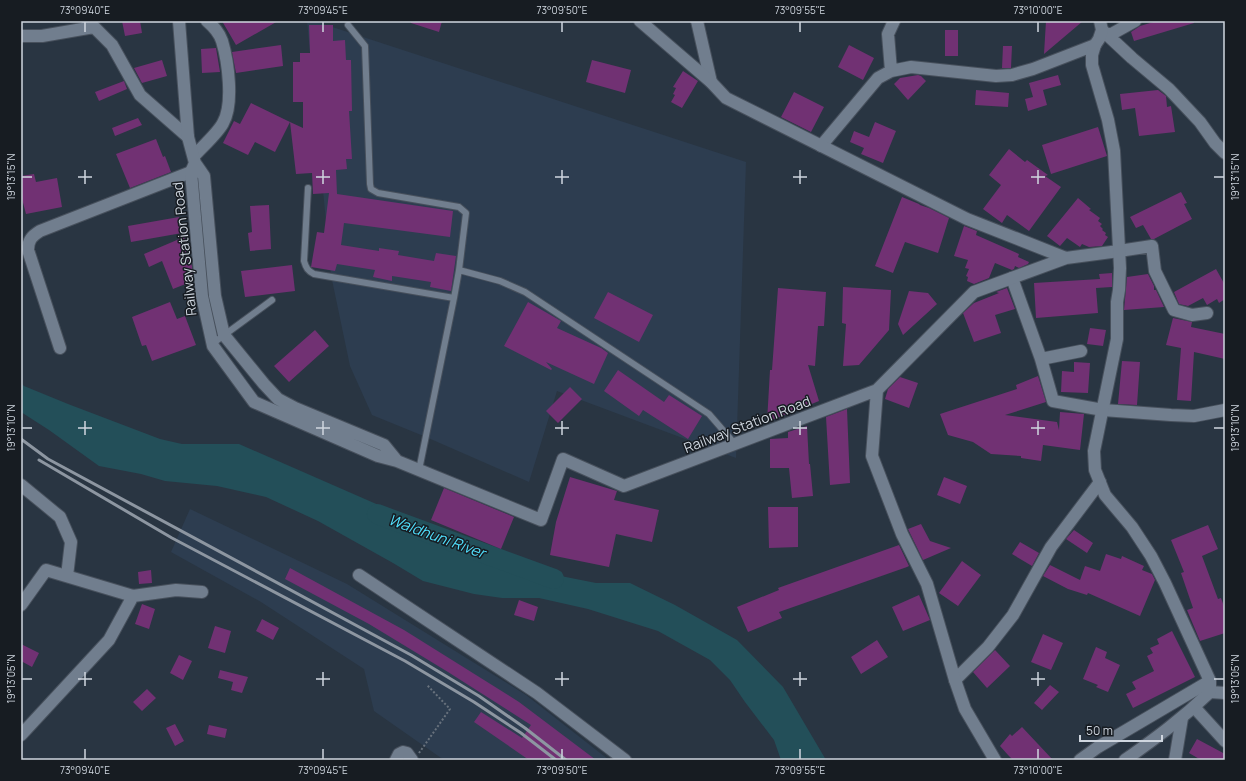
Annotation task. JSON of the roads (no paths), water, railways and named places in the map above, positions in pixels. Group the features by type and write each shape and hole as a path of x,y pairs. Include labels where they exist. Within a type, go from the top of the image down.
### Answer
{"street":[{"name":"Railway Station Road","path":"179,21 188,137 195,165 202,296 212,344 254,402 378,456 397,461 542,520 563,459 624,486 877,390 974,292 1066,258 1152,246 1155,271 1174,310 1192,315 1207,313"},
{"path":"60,348 26,259 28,242 40,231 195,165 223,124 229,102 230,87 222,41 214,26 207,21"},
{"path":"640,21 711,82 726,98 967,219 1066,258"},
{"path":"697,21 711,82"},
{"path":"891,71 888,34 894,21"},
{"path":"1103,29 1135,21"},
{"path":"21,36 42,36 91,24 112,45 140,95 188,137"},
{"path":"1103,29 1095,45 1092,55 1092,65 1108,120 1114,151 1119,251 1117,339 1094,451 1095,470 1105,495 1132,527 1151,556 1165,584 1210,687 1225,693"},
{"path":"1103,29 1132,58 1169,89 1200,122 1215,143 1225,153"},
{"path":"821,146 878,78 891,71 911,67 996,76 1012,75 1033,69 1095,45"},
{"name":"Railway Station Road","path":"195,165 204,176 215,296 224,335 278,399 295,408 384,445 397,461"},
{"path":"1012,278 1041,358 1053,401 1103,410 1171,415 1194,416 1225,410"},
{"path":"1041,358 1081,351"},
{"path":"877,390 872,456 902,534 927,584 964,709 995,760"},
{"path":"955,680 988,647 1012,614 1051,547 1100,482"},
{"path":"21,485 60,517 71,542 67,576"},
{"path":"21,605 46,570 133,596 176,590 202,592"},
{"path":"359,575 537,693 625,760"},
{"path":"21,735 109,640 133,596"},
{"path":"1124,760 1160,736 1194,708 1210,687"},
{"path":"1080,760 1098,747 1210,687"},
{"path":"1194,708 1225,741"},
{"path":"1175,760 1182,718"},
{"path":"396,760 399,754 403,752 416,757"}],"lane":[{"path":"348,25 365,46 371,188 378,193 459,207 466,213 454,298 419,470"},
{"path":"308,188 304,261 309,271 314,274 454,298"},
{"path":"459,270 500,281 525,292 709,414 735,444"},
{"path":"212,344 272,300"}],"waterway":[{"name":"Waldhuni River","path":"377,514 554,579"}],"railway":[{"path":"21,439 48,459 411,655 479,696 525,728 566,760"},
{"path":"39,460 172,538 405,661 474,702 521,733 556,760"}]}
